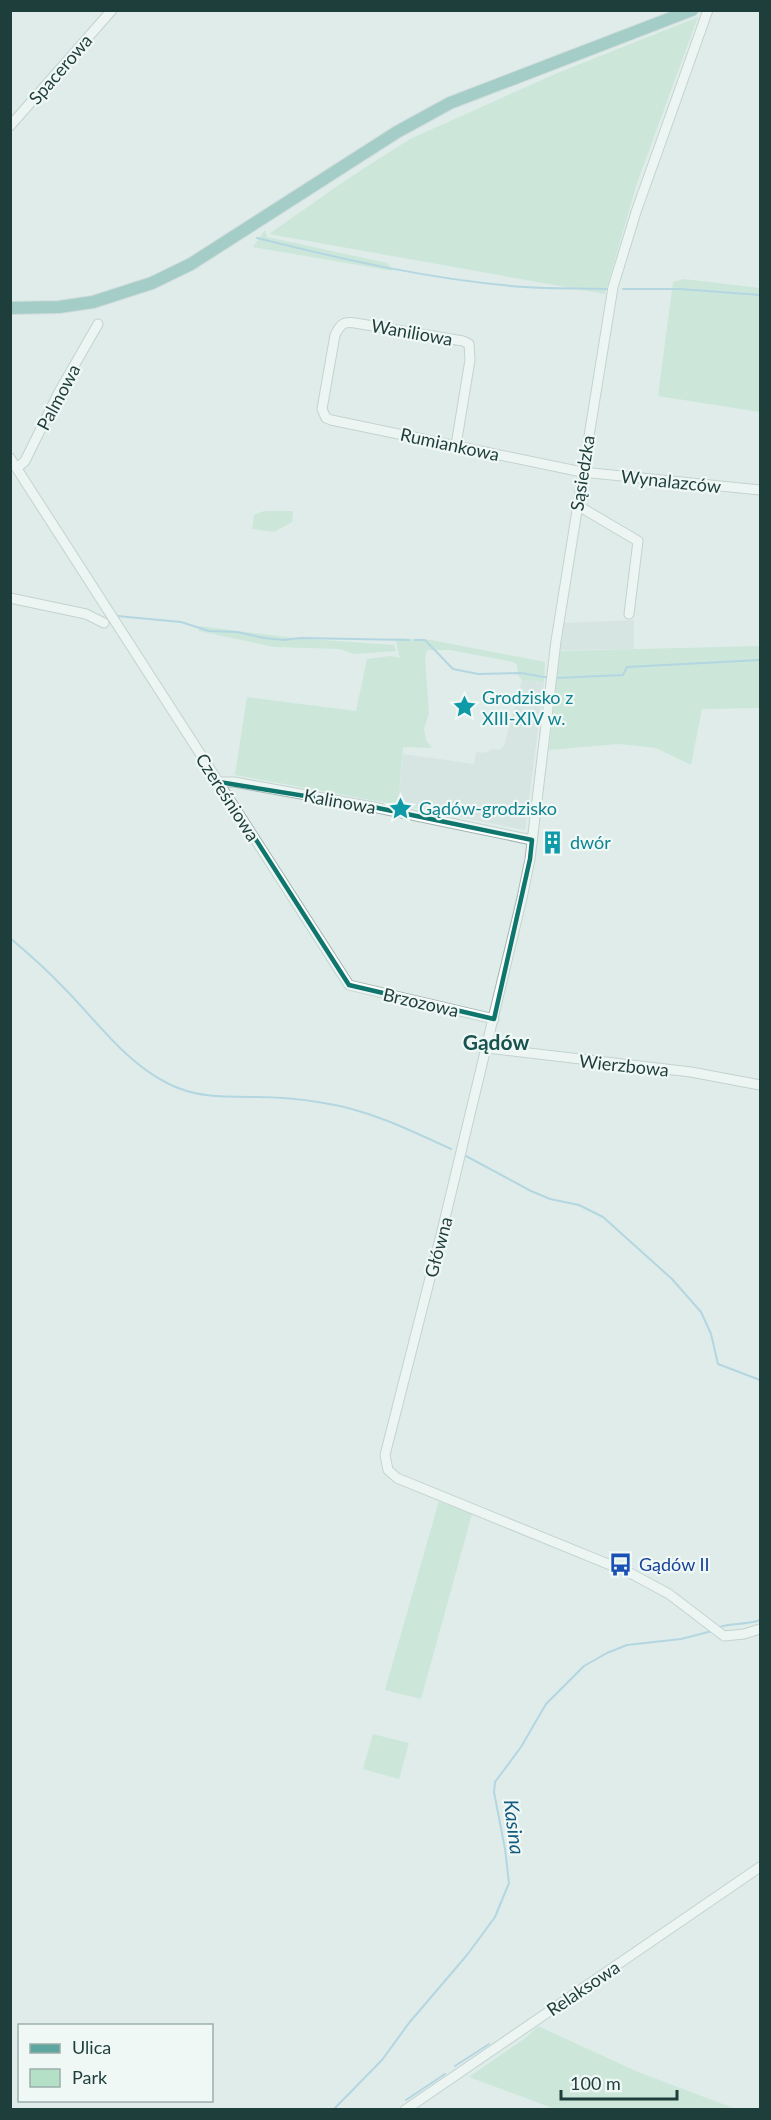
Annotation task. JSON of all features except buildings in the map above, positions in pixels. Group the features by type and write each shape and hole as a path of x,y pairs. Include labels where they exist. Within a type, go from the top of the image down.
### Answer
{"main road":[{"path":"10,308 59,307 93,302 152,283 191,264 397,132 450,103 692,10"}],"street":[{"name":"Spacerowa","path":"10,126 100,23 103,10"},
{"path":"100,23 112,10"},
{"name":"Sąsiedzka","path":"554,660 613,287 636,212 708,10"},
{"name":"Waniliowa","path":"322,409 335,335 340,325 347,322 463,341 469,344 470,356 456,445"},
{"name":"Palmowa","path":"17,468 25,461 59,392 98,324"},
{"name":"Rumiankowa","path":"322,409 326,418 331,420 582,472"},
{"name":"Czereśniowa","path":"10,458 349,985"},
{"name":"Wynalazców","path":"582,472 760,490"},
{"path":"577,505 638,541 629,614"},
{"path":"10,598 86,614 104,623"},
{"name":"Główna","path":"554,660 532,840 522,898 441,1235 387,1443 385,1461 388,1470 403,1481 630,1573 669,1594 724,1636 744,1634 760,1629"},
{"name":"Kalinowa","path":"219,782 234,782 384,809 532,840"},
{"name":"Brzozowa","path":"349,985 494,1018"},
{"name":"Wierzbowa","path":"487,1048 691,1072 760,1084"},
{"name":"Relaksowa","path":"405,2109 760,1867"}],"highlighted area":[{"path":"219,782 373,807 532,840 530,859 494,1019 349,985"}],"shaded area":[{"path":"634,620 634,649 558,650 563,623"},
{"path":"522,680 544,682 525,830 398,805 403,754 474,764 476,752 499,750 504,746"}],"green space":[{"path":"698,17 637,183 605,294 269,234 410,139 555,74"},
{"path":"265,230 267,237 387,263 393,271 253,247"},
{"path":"684,279 760,288 760,412 658,396 673,282"},
{"path":"264,511 293,511 292,522 274,532 252,529 254,515"},
{"path":"199,626 294,638 394,645 396,651 354,654 339,649 274,647 199,631"},
{"path":"395,638 431,640 545,662 544,682 522,680 514,662 450,650 427,650 425,659 429,713 424,729 426,740 432,748 403,747 398,805 235,775 247,697 356,711 367,659 390,656 400,658"},
{"path":"760,646 760,708 702,709 691,765 656,748 618,744 549,750 560,651"},
{"path":"439,1501 472,1514 421,1699 385,1690"},
{"path":"373,1734 409,1743 399,1779 363,1769"},
{"path":"538,2026 638,2072 736,2109 555,2109 469,2077 528,2036"}],"waterway":[{"path":"257,238 356,261 490,284 607,289"},
{"path":"623,289 680,289 760,295"},
{"path":"117,616 181,622 209,631 237,632 284,640 300,638 409,640"},
{"path":"415,640 425,640 453,669 478,674 521,673 550,678"},
{"path":"556,678 623,675 627,667 760,660"},
{"path":"10,938 58,981 124,1052 167,1083 188,1092 210,1096 290,1098 341,1106 389,1122 451,1149"},
{"path":"466,1156 531,1191 550,1199 579,1205 603,1217 672,1279 701,1312 711,1334 718,1364 760,1380"},
{"name":"Kasina","path":"717,1628 760,1620"},
{"name":"Kasina","path":"333,2110 382,2060 495,1917 509,1883 494,1792 495,1782 521,1747 546,1704 584,1666 607,1653 627,1645 681,1639 712,1631"},
{"path":"455,2066 489,2044"},
{"path":"406,2100 445,2074"}],"place":[{"name":"Grodzisko z XIII-XIV w.","path":"464,707"},
{"name":"Gądów-grodzisko","path":"401,808"},
{"name":"dwór","path":"552,842"},
{"name":"Gądów II","path":"621,1564"}],"district":[{"name":"Gądów","path":"496,1041"}]}
